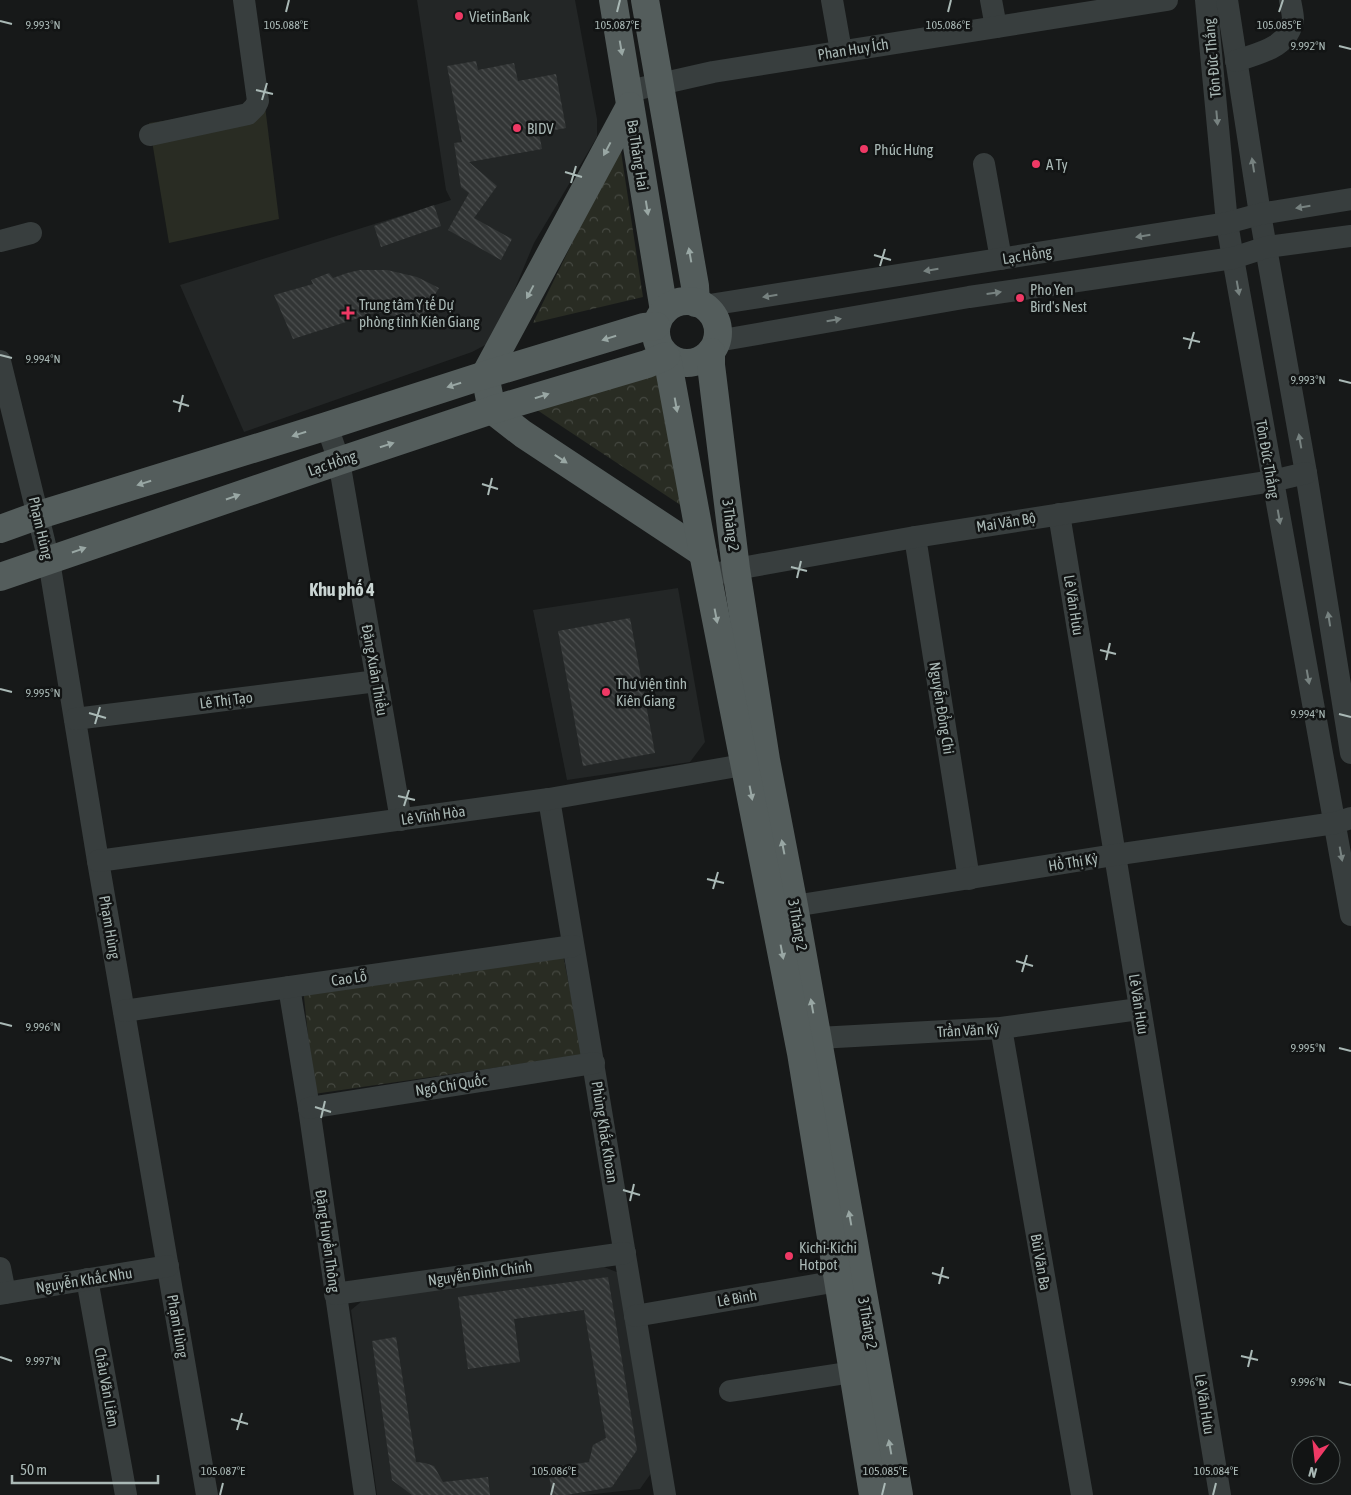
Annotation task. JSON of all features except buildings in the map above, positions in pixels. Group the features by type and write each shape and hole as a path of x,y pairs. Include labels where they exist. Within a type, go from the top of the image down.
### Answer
{"main road":[{"name":"Ba Tháng Hai","path":"613,0 660,318"},
{"path":"645,0 695,286 700,304"},
{"path":"629,98 485,375 492,410 705,565"},
{"path":"0,529 39,515 485,375 644,327 660,318 671,306 679,302 700,304 709,311 717,325 714,347 701,360 690,363 678,362 667,356 657,342 660,318"},
{"name":"3 Tháng 2","path":"714,347 712,375 736,569 756,762 810,1046 857,1261 899,1495"},
{"name":"3 Tháng 2","path":"667,356 705,565 794,906 838,1281 873,1495"},
{"name":"Lạc Hồng","path":"0,577 338,461 492,410 647,364 667,356"}],"street":[{"path":"150,135 248,114 255,107 258,101 244,0"},
{"path":"832,0 841,51"},
{"path":"991,0 996,27"},
{"name":"Phan Huy Ích","path":"629,98 660,83 713,72 1167,0"},
{"name":"Tôn Đức Thắng","path":"1206,0 1227,222 1272,481 1343,820 1351,915"},
{"name":"Tôn Đức Thắng","path":"1227,0 1260,214 1306,473 1351,753"},
{"path":"1236,61 1274,48 1287,35 1293,19 1290,0"},
{"path":"984,164 1001,259"},
{"name":"Lạc Hồng","path":"700,304 964,265 1227,222 1260,214 1351,199"},
{"path":"0,241 31,233"},
{"path":"714,347 968,297 1233,258 1267,247 1351,236"},
{"path":"964,265 968,297"},
{"name":"Phạm Hùng","path":"0,361 49,561 98,862 207,1495"},
{"name":"Đặng Xuân Thiều","path":"327,426 338,461 401,820"},
{"name":"Mai Văn Bộ","path":"705,565 736,569 915,537 1272,481 1306,473"},
{"name":"Lê Văn Hưu","path":"1059,514 1220,1495"},
{"name":"Nguyễn Đổng Chi","path":"915,537 969,879"},
{"name":"Lê Thị Tạo","path":"75,719 377,681"},
{"name":"Lê Vĩnh Hòa","path":"98,862 549,799 756,762"},
{"name":"Phùng Khắc Khoan","path":"549,799 625,1253 661,1494"},
{"name":"Hồ Thị Kỷ","path":"794,906 1343,820"},
{"name":"Cao Lỗ","path":"124,1011 573,946"},
{"name":"Đặng Huyền Thông","path":"289,987 309,1108 365,1495"},
{"name":"Trần Văn Kỷ","path":"810,1046 1001,1028 1140,1009"},
{"name":"Bùi Văn Ba","path":"1001,1028 1082,1495"},
{"name":"Ngô Chí Quốc","path":"309,1108 594,1063"},
{"name":"Nguyễn Đình Chính","path":"335,1294 625,1253"},
{"path":"838,1281 857,1261"},
{"name":"Nguyễn Khắc Nhu","path":"2,1294 168,1266"},
{"path":"0,1268 2,1294"},
{"name":"Châu Văn Liêm","path":"87,1280 126,1495"},
{"name":"Lê Bình","path":"635,1316 838,1281"},
{"path":"730,1391 853,1372"}],"shaded area":[{"path":"417,0 575,0 597,119 597,137 534,243 493,341 472,352 244,432 180,285 451,200 446,190"},
{"path":"678,588 705,742 690,762 567,780 533,610"},
{"path":"604,1267 619,1273 652,1472 640,1489 586,1495 377,1495 351,1310 368,1296"}],"green space":[{"path":"265,106 279,219 169,243 149,123"},
{"path":"620,145 643,297 533,323"},
{"path":"662,368 688,510 534,408"},
{"path":"562,950 583,1055 314,1094 303,987"}],"place":[{"name":"VietinBank","path":"459,16"},
{"name":"BIDV","path":"517,128"},
{"name":"Phúc Hưng","path":"864,149"},
{"name":"A Ty","path":"1036,164"},
{"name":"Pho Yen Bird's Nest","path":"1020,298"},
{"name":"Trung tâm Y tế Dự phòng tỉnh Kiên Giang","path":"348,313"},
{"name":"Thư viện tỉnh Kiên Giang","path":"606,692"},
{"name":"Kichi-Kichi Hotpot","path":"789,1256"}],"district":[{"name":"Khu phố 4","path":"342,589"}]}
